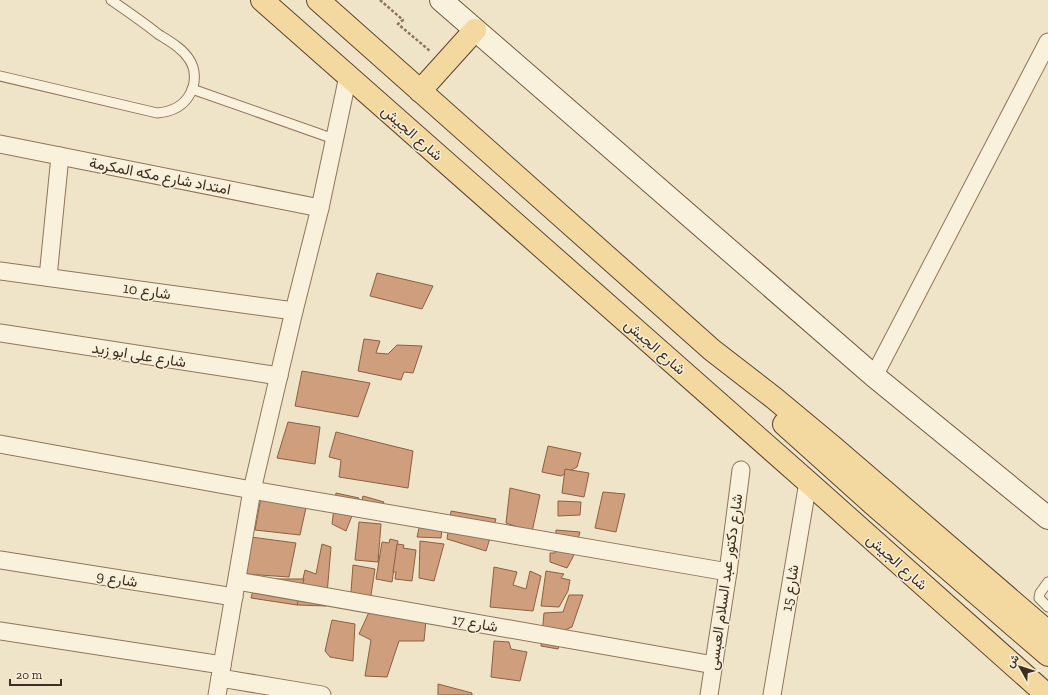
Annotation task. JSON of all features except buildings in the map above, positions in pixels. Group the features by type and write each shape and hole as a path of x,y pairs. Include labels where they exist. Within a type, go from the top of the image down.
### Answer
{"main road":[{"name":"شارع الجيش","path":"262,0 1047,695"},
{"path":"318,0 712,350 774,398 827,442 1048,632"},
{"path":"420,91 475,30"},
{"path":"736,369 761,402 775,417 1048,655"}],"street":[{"path":"449,3 475,30 874,376 1048,518"},
{"path":"874,376 1048,42"},
{"path":"217,695 252,490 320,208 348,76"},
{"name":"امتداد شارع مكه المكرمة","path":"0,144 320,208"},
{"path":"48,277 60,156"},
{"name":"شارع 10","path":"0,271 294,311"},
{"name":"شارع على ابو زيد","path":"0,333 279,376"},
{"path":"0,444 252,490 728,572"},
{"name":"شارع دكتور عبد السلام العبسى","path":"709,695 728,572 741,470"},
{"name":"شارع 15","path":"772,695 808,482"},
{"name":"شارع 9","path":"0,560 235,589"},
{"name":"شارع 17","path":"235,589 714,665"},
{"path":"0,631 221,671 322,695"}],"lane":[{"path":"0,76 157,113 170,111 181,105 190,95 194,74 190,60 186,54 111,0"},
{"path":"192,89 334,139"},
{"path":"1048,582 1040,593 1040,598 1048,607"}],"path":[{"path":"380,0 403,20 398,24 444,64"}]}
